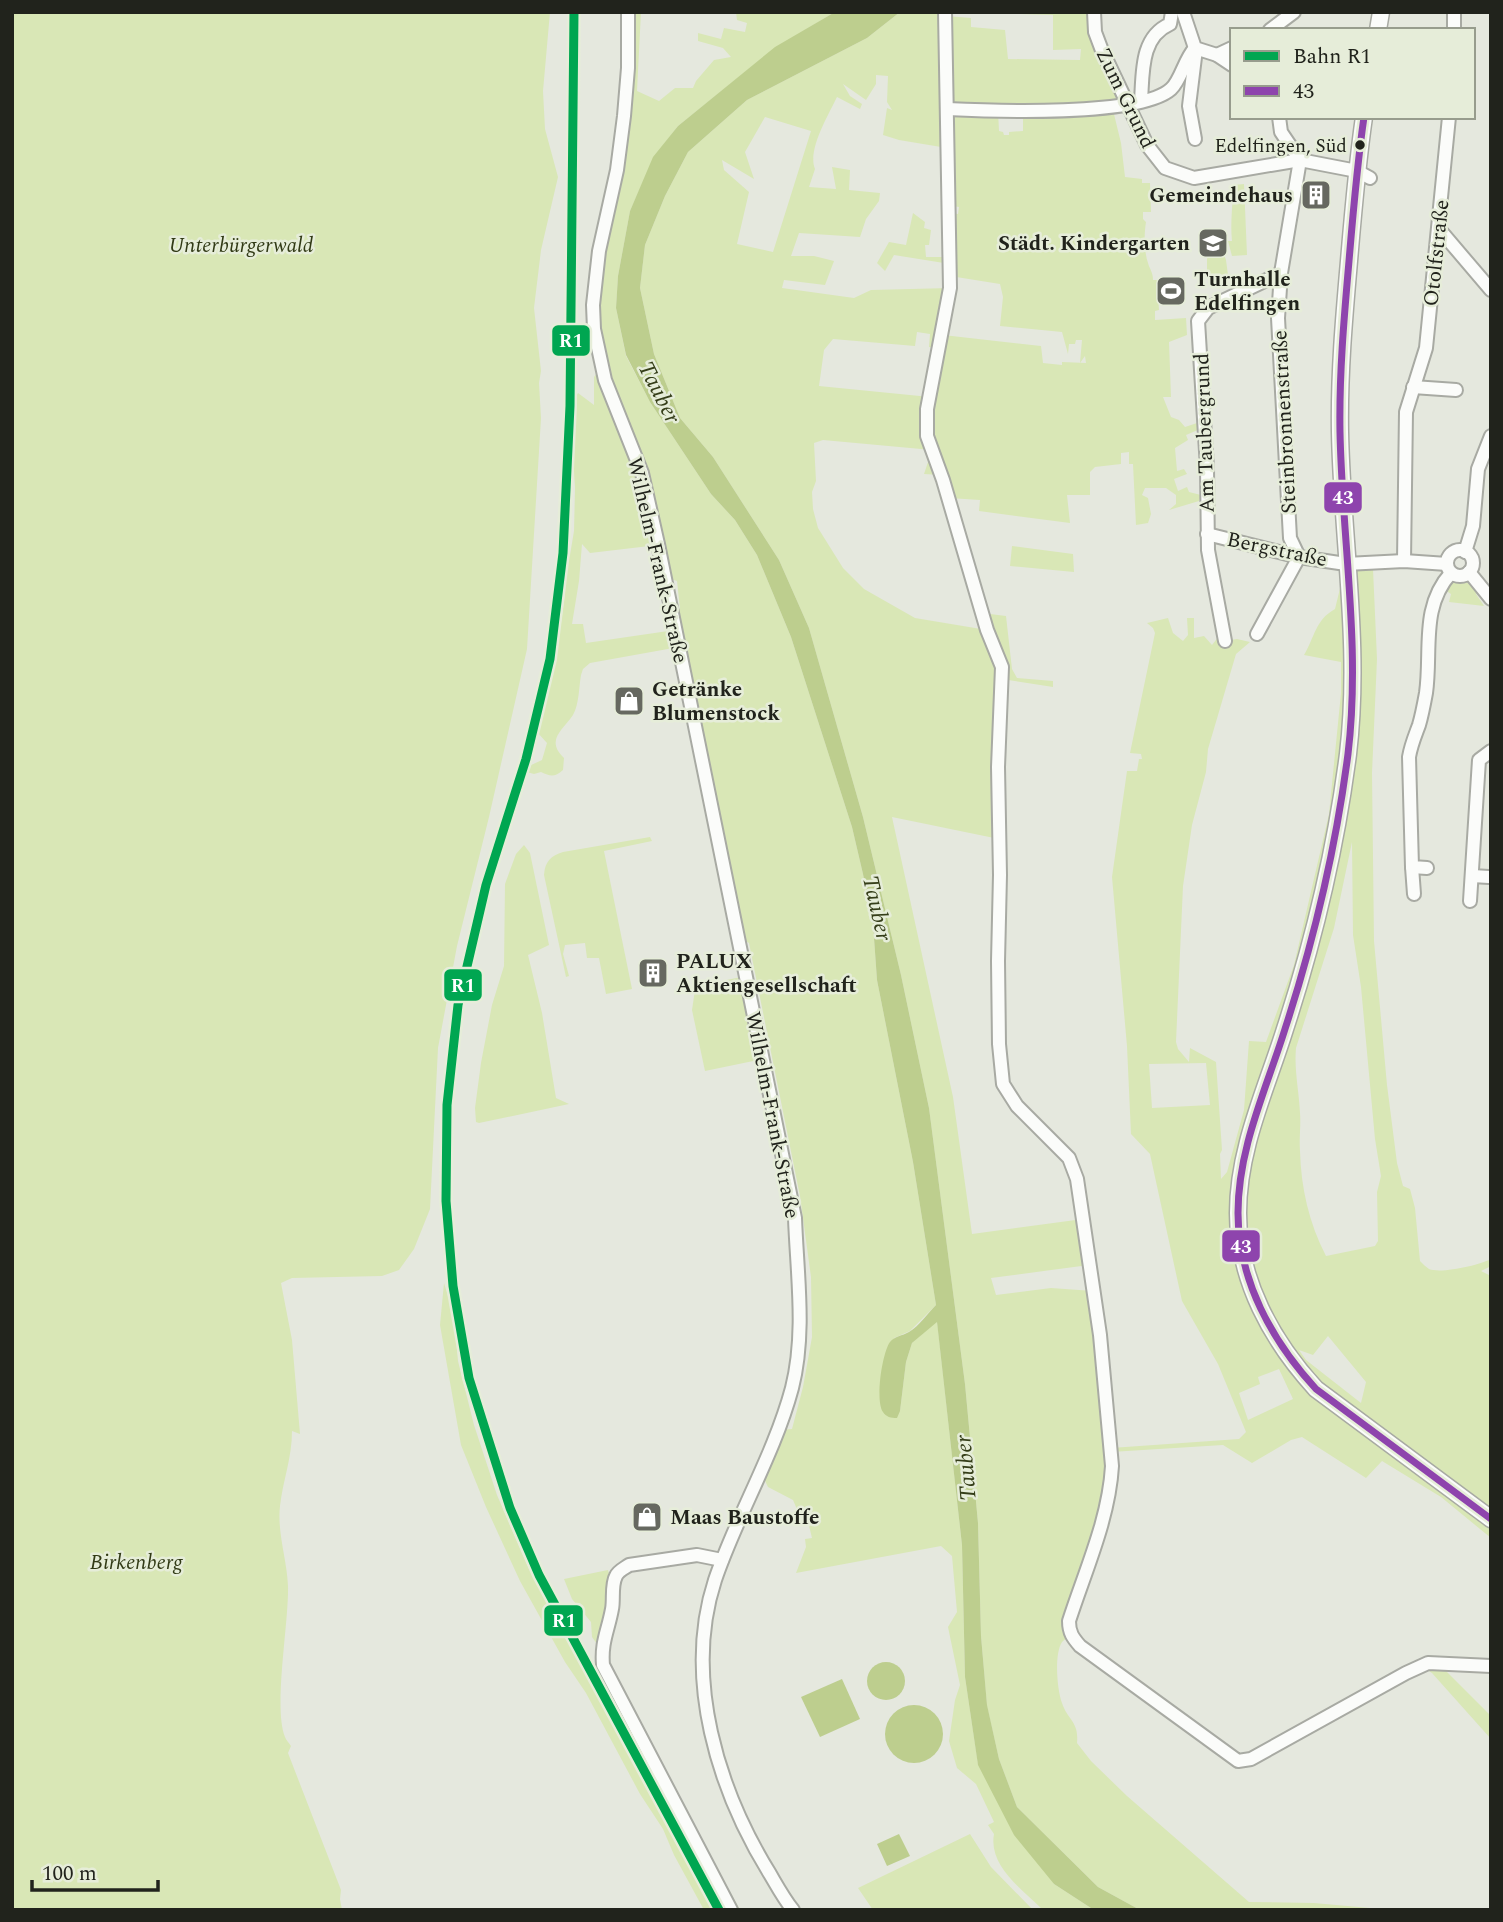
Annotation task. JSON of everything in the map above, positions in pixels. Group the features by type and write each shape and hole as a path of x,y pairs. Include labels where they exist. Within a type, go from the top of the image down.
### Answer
{"main road":[{"path":"1364,119 1363,174 1341,359 1340,429 1352,678 1348,753 1335,838 1307,957 1249,1136 1238,1197 1239,1234 1256,1299 1276,1339 1295,1366 1316,1389 1491,1519"}],"street":[{"name":"Wilhelm-Frank-Straße","path":"628,12 628,68 624,116 617,170 596,269 594,329 605,380 642,473 653,523 795,1218 800,1317 792,1386 771,1448 714,1583 705,1632 703,1674 715,1749 744,1829 793,1910"},
{"path":"945,12 950,288 928,409 928,436 985,621 1002,667 998,806 1001,1067 1005,1090 1017,1106 1069,1158 1077,1179 1100,1335 1112,1465 1111,1482 1102,1519 1069,1621 1071,1636 1118,1675 1233,1758 1242,1761 1251,1759 1428,1663 1491,1665"},
{"name":"Zum Grund","path":"1094,12 1095,32 1101,48 1134,102 1147,145 1165,168 1194,178 1300,160"},
{"path":"1183,12 1195,47 1189,106 1195,139"},
{"path":"1273,28 1294,12"},
{"path":"1134,102 1144,54 1160,28 1171,18 1195,47 1217,55 1230,64"},
{"path":"947,109 1040,111 1088,109 1134,102 1173,87 1186,57 1195,47"},
{"path":"1217,55 1230,49"},
{"path":"1279,119 1281,132 1300,160 1363,174"},
{"name":"Otolfstraße","path":"1404,561 1406,412 1426,348 1450,119"},
{"name":"Steinbronnenstraße","path":"1299,557 1290,538 1278,318 1281,273 1300,160"},
{"path":"1439,229 1491,290"},
{"name":"Am Taubergrund","path":"1225,641 1208,550 1207,468 1198,321 1208,308 1281,273"},
{"path":"1413,387 1455,390"},
{"path":"1465,552 1473,526 1478,469 1491,436"},
{"name":"Bergstraße","path":"1207,534 1299,557 1346,564 1404,561 1449,568"},
{"path":"1414,894 1411,744 1419,724 1426,691 1428,622 1433,603 1449,568 1452,552 1465,552"},
{"path":"1465,552 1472,561 1469,572"},
{"path":"1257,634 1299,557"},
{"path":"1449,568 1460,576 1469,572"},
{"path":"1469,572 1491,598"},
{"path":"1470,901 1479,760 1491,751"},
{"path":"1412,867 1427,868"},
{"path":"1472,876 1489,877"},
{"path":"722,1560 696,1555 629,1565 620,1571 615,1577 612,1608 602,1651 603,1665 731,1910"}],"green space":[{"path":"12,12 550,12 543,91 545,129 558,177 541,250 534,308 541,371 541,418 527,649 457,946 438,1048 430,1209 414,1249 399,1270 382,1276 292,1278 281,1283 292,1340 300,1434 292,1431 280,1506 288,1586 281,1686 282,1724 285,1738 291,1746 288,1753 341,1890 342,1910 12,1910"},
{"path":"629,12 641,12 637,91 659,101 675,88 693,88 714,60 731,57 723,48 698,41 698,33 721,39 724,28 745,32 747,23 737,20 736,12 835,12 775,48 678,126 654,157 630,211 618,276 616,308 626,356 650,402 711,494 735,520 757,555 791,637 852,827 873,924 877,980 913,1162 936,1305 910,1331 894,1338 900,1411 906,1362 912,1343 937,1321 962,1545 965,1677 978,1764 1054,1884 1094,1910 1043,1910 1017,1886 996,1857 994,1834 988,1825 994,1822 976,1784 957,1768 949,1741 960,1685 948,1627 957,1612 952,1556 941,1546 796,1573 806,1547 805,1539 812,1538 806,1513 799,1514 793,1500 768,1487 761,1472 778,1430 792,1429 803,1387 812,1337 811,1277 800,1196 749,943 738,937 679,647 590,663 581,675 575,711 556,740 556,746 564,758 563,770 553,776 541,772 527,772 529,766 542,760 547,743 537,732 556,659 565,594 566,562 570,555 574,531 575,488 570,406 578,393 594,405 594,377 602,367 593,305 617,170","holes":["582,544 590,553 658,545 665,577 677,581 680,609 672,612 675,630 586,643 583,624 572,624"]},
{"path":"900,12 945,12 946,16 971,18 971,27 1005,30 1008,59 1080,60 1081,49 1053,50 1053,15 1020,12 1094,12 1095,29 1128,104 1112,106 1121,143 1125,177 1150,183 1151,212 1143,212 1143,219 1146,222 1147,258 1153,280 1157,280 1159,310 1155,311 1155,320 1186,318 1187,335 1169,342 1171,397 1163,397 1171,417 1179,420 1185,427 1200,422 1205,427 1186,435 1188,440 1175,448 1177,471 1184,469 1187,474 1174,479 1178,491 1187,487 1189,492 1201,495 1199,501 1169,510 1176,504 1176,495 1166,488 1145,488 1142,495 1148,498 1151,514 1148,523 1136,525 1133,464 1129,464 1129,452 1121,453 1121,464 1095,467 1090,472 1090,495 1067,495 1070,523 979,511 980,500 949,498 941,475 924,474 932,450 823,440 814,443 816,481 812,492 818,528 843,568 864,589 915,618 987,630 982,613 1006,616 1012,669 1017,678 1053,681 1053,687 1002,679 999,839 892,817 953,1097 972,1234 1083,1219 1089,1265 991,1278 996,1295 1051,1288 1093,1291 1111,1448 1239,1439 1246,1432 1218,1364 1182,1301 1150,1154 1131,1134 1127,1046 1112,877 1127,771 1137,771 1139,759 1142,759 1141,754 1130,753 1155,633 1147,623 1168,618 1173,633 1183,641 1188,635 1187,618 1194,618 1194,638 1204,636 1212,645 1219,636 1225,641 1237,639 1250,642 1236,654 1208,749 1206,772 1192,825 1183,886 1176,1042 1178,1049 1189,1062 1190,1048 1216,1062 1222,1150 1221,1179 1227,1172 1244,1110 1249,1041 1266,1042 1294,965 1329,814 1341,693 1341,662 1304,655 1323,618 1335,609 1346,564 1373,569 1377,659 1372,773 1374,941 1387,1085 1397,1163 1403,1186 1410,1189 1415,1208 1420,1261 1429,1269 1451,1270 1491,1259 1491,1266 1481,1271 1491,1276 1491,1538 1441,1497 1382,1461 1366,1478 1302,1437 1291,1440 1252,1463 1223,1445 1111,1452 1112,1466 1071,1636 1062,1642 1059,1648 1057,1672 1064,1709 1075,1725 1077,1743 1091,1761 1127,1796 1249,1902 1314,1903 1392,1910 1140,1910 1098,1887 1017,1807 999,1759 987,1706 981,1636 978,1523 965,1384 929,1108 901,975 863,817 809,628 779,560 713,457 680,418 654,354 640,288 645,245 665,196 688,152 747,100 867,38","holes":["876,75 888,76 887,102 892,110 887,108 883,135 947,148 948,205 959,207 958,214 949,213 949,257 926,257 925,245 929,245 931,230 924,228 925,222 913,213 906,245 889,242 877,263 885,271 894,255 950,264 950,276 1000,284 1003,297 1000,326 1062,332 1068,354 1069,344 1082,340 1080,363 1062,362 1062,365 1043,363 1041,346 943,335 950,288 871,290 854,298 782,288 784,280 825,285 834,261 814,256 791,256 799,233 860,237 866,219 879,201 880,193 849,190 850,170 832,167 836,189 809,187 815,169 813,161 816,142 837,97 860,109 862,104 850,96 843,84 866,100 876,84","998,111 1027,112 1023,118 1023,131 1009,132 1009,135 1004,135 999,131","765,117 811,131 773,252 737,244 749,192 724,170 722,160 754,179 745,152","917,332 930,334 929,347 939,348 930,397 819,386 824,350 833,339 915,346","1352,842 1353,935 1381,1176 1377,1192 1378,1241 1375,1246 1326,1256 1315,1231 1302,1178 1296,1048 1334,928","1206,1063 1210,1105 1152,1108 1149,1064","1328,1336 1366,1382 1361,1403 1306,1360 1299,1350 1313,1355","1279,1369 1293,1399 1248,1420 1239,1393 1260,1384 1258,1377"]},
{"path":"1244,184 1247,255 1232,256 1228,241 1232,241 1233,185"},
{"path":"1221,247 1228,275 1207,277 1207,259 1212,248"},
{"path":"1012,546 1073,554 1074,572 1010,566"},
{"path":"1452,581 1466,582 1479,590 1476,594 1484,606 1449,602 1451,594 1445,590"},
{"path":"650,837 652,841 604,851 632,989 606,994 599,958 587,958 585,943 565,945 563,954 569,976 566,977 544,875 547,863 552,857 563,852"},
{"path":"524,845 530,853 549,945 528,955 542,1013 556,1098 569,1104 479,1123 476,1122 475,1108 481,1063 492,1005 504,966 505,884 516,854"},
{"path":"746,976 763,1059 705,1071 692,1010 695,990 702,985"},
{"path":"444,1283 454,1316 458,1361 474,1425 497,1495 529,1569 712,1910 704,1910 663,1829 640,1794 586,1693 565,1662 520,1581 486,1507 461,1445 440,1325"},
{"path":"608,1570 614,1591 614,1618 605,1641 607,1665 740,1910 731,1910 603,1665 602,1651 592,1637 591,1622 572,1599 564,1579"},
{"path":"1438,1663 1491,1716 1491,1739 1432,1673 1421,1666"},
{"path":"970,1834 991,1867 1033,1910 873,1910 858,1888"}],"water":[{"name":"Tauber","path":"835,12 900,12 867,38 747,100 688,152 665,196 645,245 640,288 654,354 680,418 713,457 779,560 809,628 863,817 901,975 929,1108 965,1384 978,1523 981,1636 987,1705 999,1759 1017,1807 1098,1887 1140,1910 1094,1910 1054,1884 1014,1835 978,1765 965,1677 962,1545 937,1322 912,1343 906,1362 897,1418 886,1415 881,1406 880,1377 890,1342 913,1329 936,1305 913,1162 877,980 873,924 852,827 791,637 757,555 735,520 711,494 650,402 626,355 616,308 618,276 630,211 653,157 678,126 775,47"},
{"path":"886,1662 899,1668 905,1681 899,1694 886,1700 873,1694 867,1681 873,1668"},
{"path":"842,1679 860,1719 820,1737 801,1697"},
{"path":"908,1705 920,1705 935,1713 943,1728 943,1740 935,1755 920,1763 908,1763 893,1755 885,1740 885,1728 893,1713"},
{"path":"899,1834 910,1856 887,1866 877,1844"}],"rail line":[{"name":"R1","path":"574,12 570,406 563,553 550,659 526,759 486,885 458,1005 447,1105 446,1201 453,1286 469,1378 510,1508 539,1575 719,1910"}],"transit line":[{"name":"43","path":"1364,119 1352,225 1340,389 1341,472 1353,674 1348,754 1337,824 1315,927 1248,1142 1239,1189 1240,1238 1244,1262 1260,1308 1285,1351 1316,1389 1491,1519"}],"place":[{"name":"Edelfingen, Süd","path":"1360,145"},
{"name":"Gemeindehaus","path":"1316,195"},
{"name":"Städt. Kindergarten","path":"1213,243"},
{"name":"Turnhalle Edelfingen","path":"1171,291"},
{"name":"Getränke Blumenstock","path":"629,701"},
{"name":"PALUX Aktiengesellschaft","path":"653,973"},
{"name":"Maas Baustoffe","path":"647,1517"}],"park label":[{"name":"Unterbürgerwald","path":"241,245"},
{"name":"Birkenberg","path":"136,1562"}]}
